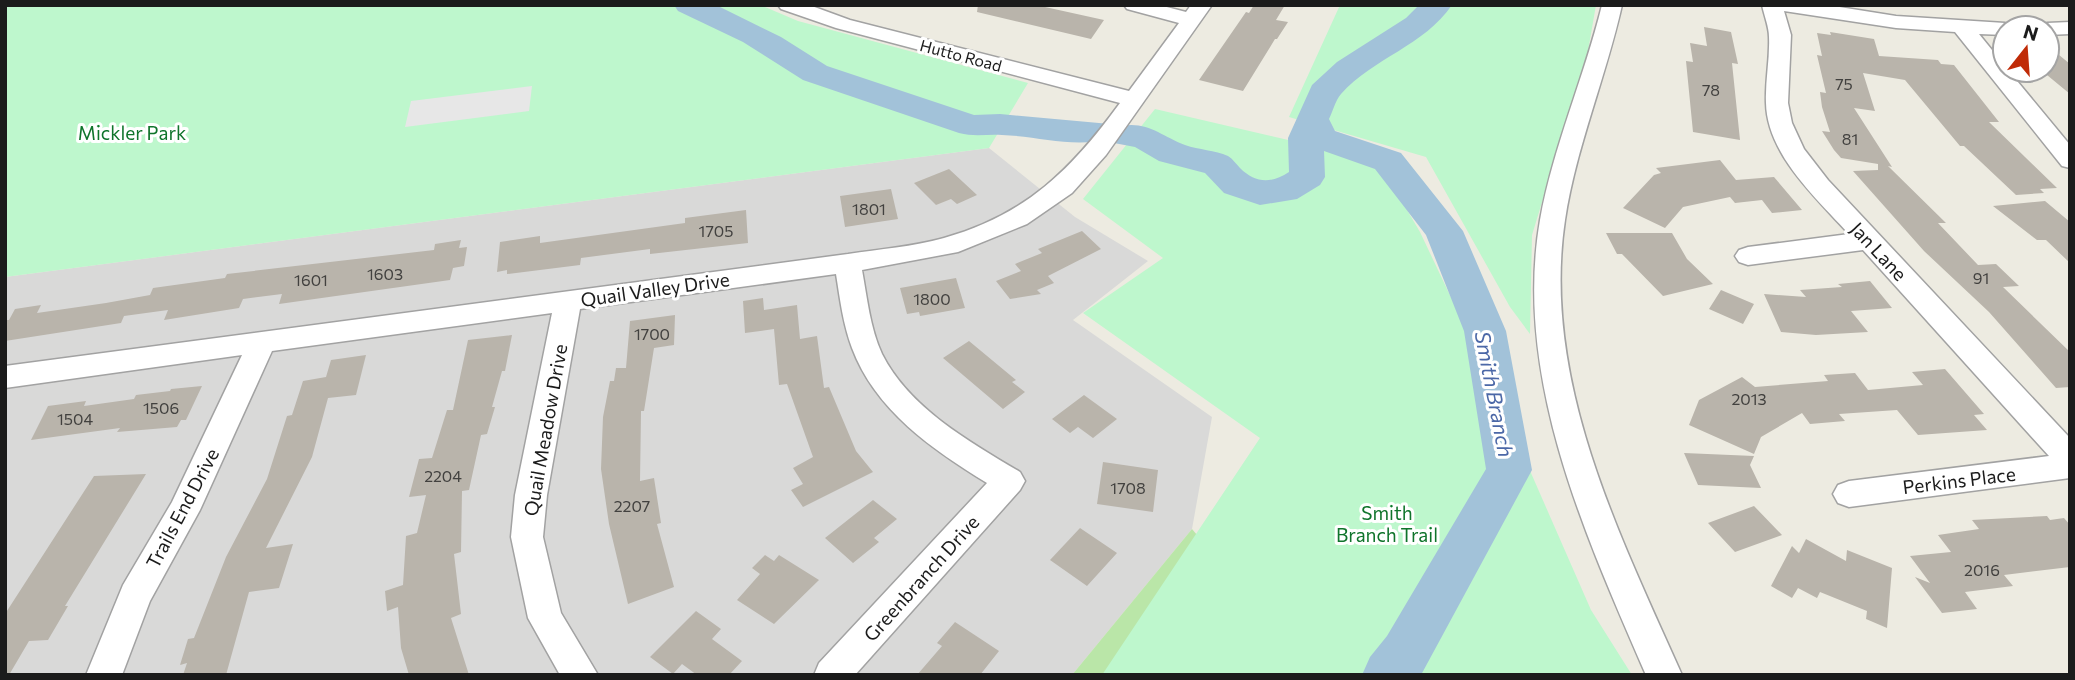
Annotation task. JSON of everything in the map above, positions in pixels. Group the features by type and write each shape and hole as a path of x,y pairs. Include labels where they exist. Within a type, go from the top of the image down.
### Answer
{"street":[{"name":"Hutto Road","path":"788,5 844,24 1135,100"},
{"path":"1134,5 1197,12"},
{"path":"1612,5 1559,193 1549,252 1549,307 1556,365 1570,432 1622,583 1664,675"},
{"name":"Jan Lane","path":"1772,5 1780,35 1777,103 1780,123 1793,151 1819,186 2070,460"},
{"path":"1785,5 1896,22 1991,29"},
{"name":"Quail Valley Drive","path":"5,377 848,263 949,246 1018,218 1063,187 1098,150 1197,12"},
{"path":"1963,28 2070,161"},
{"path":"1748,256 1869,240"},
{"name":"Greenbranch Drive","path":"832,675 1010,481 951,446 920,422 892,388 870,357 858,320 848,263"},
{"name":"Quail Meadow Drive","path":"568,300 531,495 527,537 545,618 580,675"},
{"name":"Trails End Drive","path":"104,675 135,596 184,510 262,342"},
{"name":"Perkins Place","path":"1849,494 2070,466"}],"shaded area":[{"path":"532,86 529,111 405,127 411,101"},
{"path":"989,148 1075,217 1148,261 1073,320 1212,417 1192,529 1072,675 5,675 5,277"}],"green space":[{"name":"Mickler Park","path":"5,5 760,5 798,21 1028,83 989,148 5,277"},
{"path":"1340,5 1596,5 1588,51 1532,235 1530,334 1510,307 1426,157 1289,117"},
{"name":"Smith Branch Trail","path":"1155,109 1370,159 1390,181 1420,232 1492,384 1591,610 1632,675 1102,675 1260,438 1083,313 1163,258 1083,199"},
{"path":"1192,529 1315,675 1072,675"}],"building":[{"path":"978,5 1036,5 1104,20 1091,39 977,12"},
{"path":"1254,5 1285,5 1276,20 1288,22 1243,91 1199,80 1246,12 1249,13"},
{"path":"1704,27 1731,32 1738,64 1732,63 1740,140 1693,132 1686,61 1693,62 1690,43 1707,46"},
{"path":"1830,32 1874,39 1879,56 1938,60 1941,64 1954,65 1999,122 1989,122 2057,188 2040,189 2044,193 2016,195 1964,146 1960,146 1905,80 1863,73 1875,111 1854,108 1892,167 1888,166 1946,223 1938,223 1978,265 1996,264 2019,286 2003,287 2070,352 2070,387 2056,388 1989,312 1924,251 1853,171 1878,170 1878,164 1841,158 1834,150 1822,131 1830,132 1822,107 1820,92 1826,93 1817,55 1822,56 1817,33 1831,35"},
{"path":"2061,57 2070,64 2070,94 2058,84 2061,84"},
{"path":"1720,160 1736,180 1774,177 1802,210 1772,213 1762,200 1735,203 1730,197 1683,207 1665,228 1623,208 1654,175 1661,173 1656,168"},
{"path":"949,169 977,195 957,204 951,199 936,205 914,183"},
{"path":"891,189 898,219 845,227 840,196"},
{"path":"2045,201 2070,222 2070,263 2046,240 2037,240 1993,206"},
{"path":"746,210 748,243 650,254 650,249 581,258 580,265 507,274 507,270 497,272 500,242 540,236 540,243 685,223 685,218"},
{"path":"1082,231 1101,249 1048,276 1054,283 1037,290 1041,294 1010,299 996,281 1021,271 1015,264 1042,253 1038,249"},
{"path":"1606,233 1672,233 1687,259 1713,284 1663,296 1622,254 1617,254"},
{"path":"461,240 459,248 467,247 464,266 453,268 450,280 279,304 282,294 243,299 239,308 164,320 168,310 124,316 121,323 5,341 5,320 9,320 15,309 41,305 37,313 106,303 150,295 153,288 225,278 227,274 434,250 435,244"},
{"path":"956,278 965,308 920,316 919,312 907,314 900,288"},
{"path":"1870,281 1892,308 1851,311 1868,332 1816,335 1781,332 1764,294 1806,297 1800,290 1842,287 1838,284"},
{"path":"1721,290 1754,304 1743,324 1709,309"},
{"path":"763,298 764,310 797,305 800,339 817,336 824,388 829,387 856,451 873,472 803,507 791,490 803,484 793,468 813,457 787,384 779,385 774,329 745,333 743,301"},
{"path":"675,315 674,345 654,348 644,411 641,411 640,481 654,478 661,523 657,524 674,587 628,604 609,524 601,469 603,417 610,381 614,381 616,368 626,368 630,321"},
{"path":"512,335 487,434 481,435 469,490 462,491 461,552 454,554 461,614 451,618 469,675 409,675 401,648 398,607 387,611 385,591 403,585 406,536 417,533 426,495 409,497 419,459 432,458 447,410 453,410 468,340"},
{"path":"969,341 1016,380 1012,382 1025,392 1003,409 943,358"},
{"path":"366,355 356,395 328,398 312,457 266,548 293,544 279,588 249,592 226,675 183,675 187,663 180,665 188,639 194,638 226,557 267,479 287,416 292,415 303,381 326,377 331,360"},
{"path":"1945,369 1984,414 1974,415 1987,430 1918,435 1897,410 1839,414 1845,421 1810,424 1802,413 1761,437 1754,454 1689,425 1699,400 1742,377 1755,387 1828,381 1824,375 1855,373 1868,390 1923,385 1912,372"},
{"path":"202,386 186,420 181,420 177,427 117,432 120,428 31,440 48,406 86,401 84,406 134,399 136,395 171,389"},
{"path":"1084,395 1117,419 1093,438 1078,427 1070,433 1052,419"},
{"path":"1684,453 1754,456 1750,465 1761,488 1698,485"},
{"path":"1103,462 1158,470 1153,512 1097,504"},
{"path":"146,474 65,606 68,606 48,640 29,641 9,675 5,675 5,614 94,476"},
{"path":"873,500 897,519 874,538 879,542 853,563 825,538"},
{"path":"1754,506 1782,535 1735,552 1708,523"},
{"path":"2047,516 2050,520 2064,518 2070,525 2070,567 2004,575 2013,586 1965,592 1977,609 1942,613 1915,577 1930,583 1910,556 1951,552 1938,535 1979,529 1972,520"},
{"path":"1080,528 1117,553 1087,586 1050,560"},
{"path":"1806,539 1846,561 1847,550 1892,568 1887,628 1866,619 1867,611 1820,592 1817,598 1798,588 1792,598 1771,586 1792,546 1799,553"},
{"path":"765,555 774,561 779,555 819,580 774,624 737,600 760,574 752,568"},
{"path":"696,611 721,629 712,639 742,661 729,675 697,675 682,664 673,674 650,657"},
{"path":"955,622 999,651 980,675 917,675 942,646 937,643"}],"waterway":[{"path":"689,5 754,35 815,73 971,126 1000,124 1077,132 1098,131"},
{"name":"Smith Branch","path":"1312,119 1324,92 1349,69 1417,25 1437,5"},
{"path":"1126,135 1144,137 1172,153 1218,165 1227,176 1248,190 1271,193 1284,190 1307,177 1306,138 1312,119"},
{"name":"Smith Branch","path":"1312,119 1321,138 1388,161 1444,231 1485,331 1509,470 1406,653 1389,675"}]}
